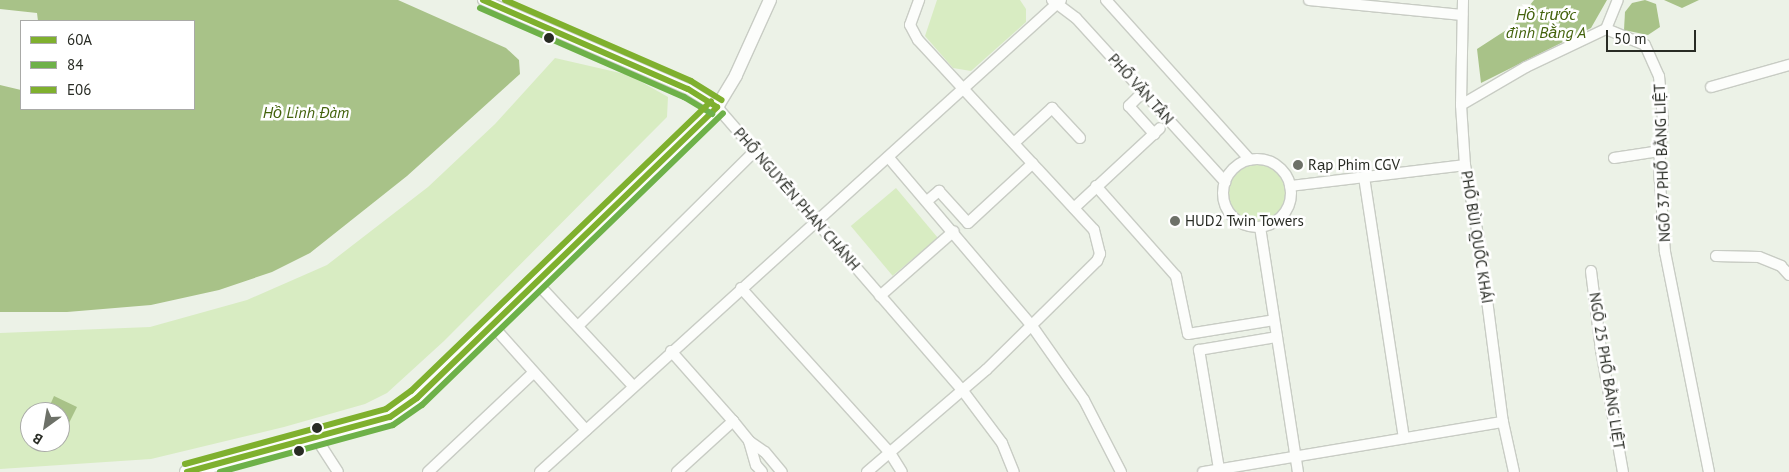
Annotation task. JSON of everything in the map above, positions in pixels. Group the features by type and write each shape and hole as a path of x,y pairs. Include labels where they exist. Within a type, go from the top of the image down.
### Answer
{"main road":[{"path":"187,472 390,417 417,398 717,106"}],"street":[{"name":"PHỐ NGUYỄN PHAN CHÁNH","path":"483,0 688,89 717,106 963,391 1002,443 1014,472"},
{"path":"717,106 736,75 770,0"},
{"path":"867,472 963,391 1032,326 1099,258 1098,238 1074,208 918,40 910,24 919,0"},
{"path":"1106,0 1250,160"},
{"path":"1308,0 1462,14"},
{"name":"PHỐ BÙI QUỐC KHÁI","path":"1463,0 1461,105 1465,165 1480,246 1503,422 1514,472"},
{"path":"1461,105 1526,67 1606,29 1618,0"},
{"path":"544,471 671,351 965,89 1057,1"},
{"name":"PHỐ VĂN TÂN","path":"1057,1 1076,18 1225,182"},
{"name":"NGÕ 37 PHỐ BẰNG LIỆT","path":"1606,29 1645,45 1659,76 1662,120 1660,151 1665,252 1709,472"},
{"path":"1711,87 1789,65"},
{"path":"1074,208 1158,131 1129,106 1143,92"},
{"path":"1014,143 1052,108 1080,138"},
{"path":"578,326 755,151"},
{"path":"1614,158 1660,151"},
{"path":"889,158 954,231 1032,326 1084,400 1121,472"},
{"path":"1250,160 1273,164 1286,177 1290,186 1289,205 1285,213 1270,225 1251,227 1234,218 1224,201 1225,182 1236,167 1250,160"},
{"path":"927,202 939,191 968,223 1033,163"},
{"path":"1290,186 1465,165"},
{"path":"1364,177 1404,438"},
{"path":"1096,186 1176,276 1188,334 1274,320"},
{"path":"1260,227 1298,472"},
{"path":"880,296 954,231"},
{"path":"1716,256 1759,257 1781,266 1789,275"},
{"name":"NGÕ 25 PHỐ BẰNG LIỆT","path":"1591,271 1601,350 1623,472"},
{"path":"536,283 633,386"},
{"path":"741,288 890,453 902,472"},
{"path":"492,325 586,430"},
{"path":"1219,469 1199,350 1278,337"},
{"path":"671,351 733,420 749,441 765,452 782,472"},
{"path":"428,472 533,373"},
{"path":"677,472 733,420"},
{"path":"1202,472 1503,422"},
{"path":"316,438 338,472"},
{"path":"749,441 756,466 762,472"}],"shaded area":[{"path":"937,0 1020,0 1026,9 1026,22 971,71 953,68 925,36"},
{"path":"555,58 629,75 668,97 667,117 444,341 387,393 365,404 284,427 151,459 0,469 0,333 150,327 247,300 327,265 428,187 495,124"},
{"path":"1257,159 1270,162 1281,169 1288,180 1291,193 1288,206 1281,217 1270,224 1257,227 1244,224 1233,217 1226,206 1223,193 1226,180 1233,169 1244,162"},
{"path":"896,188 938,238 893,276 851,226"}],"water":[{"name":"Hồ Linh Đàm","path":"0,0 398,0 506,48 519,60 520,74 407,176 310,253 272,272 219,290 151,305 67,312 0,312 0,85 20,90 20,110 195,110 195,20 38,20 37,13 0,9"},
{"name":"Hồ trước đình Bằng A","path":"1534,0 1607,0 1591,28 1481,83 1477,49 1514,25"},
{"path":"1645,0 1656,4 1660,27 1648,35 1624,30 1625,12 1632,3"},
{"path":"1664,0 1699,0 1682,8"},
{"path":"54,396 67,402 51,402"},
{"path":"70,404 77,407 70,421"}],"transit line":[{"name":"60A","path":"483,0 688,89 717,107"},
{"name":"E06","path":"505,0 691,81 722,100"},
{"name":"84","path":"480,8 684,97 712,114"},
{"name":"E06","path":"185,464 386,409 411,391 711,101"},
{"name":"60A","path":"187,472 390,417 417,398 717,107"},
{"name":"84","path":"220,472 393,425 422,405 723,113"}],"place":[{"name":"Rạp Phim CGV","path":"1298,165"},
{"name":"HUD2 Twin Towers","path":"1175,221"}]}
